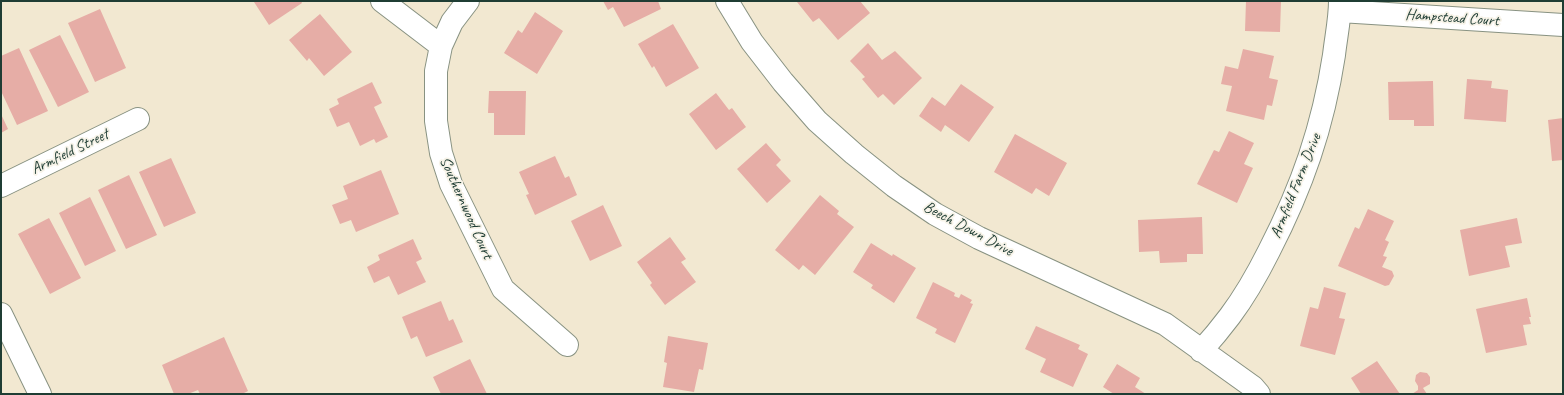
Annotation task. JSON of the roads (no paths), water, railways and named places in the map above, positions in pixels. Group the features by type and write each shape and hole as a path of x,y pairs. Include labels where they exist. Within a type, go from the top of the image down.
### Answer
{"street":[{"path":"382,1 441,46"},
{"name":"Southernwood Court","path":"468,1 452,22 441,46 436,71 436,122 441,153 451,184 503,289 567,345"},
{"name":"Beech Down Drive","path":"727,1 752,42 783,82 817,121 854,154 894,186 935,214 979,238 1165,324 1253,387 1259,394"},
{"name":"Armfield Farm Drive","path":"1201,351 1231,315 1258,272 1282,226 1310,160 1329,90 1340,6"},
{"name":"Hampstead Court","path":"1340,6 1563,25"},
{"name":"Armfield Street","path":"1,186 138,119"},
{"path":"1,314 40,394"}]}
